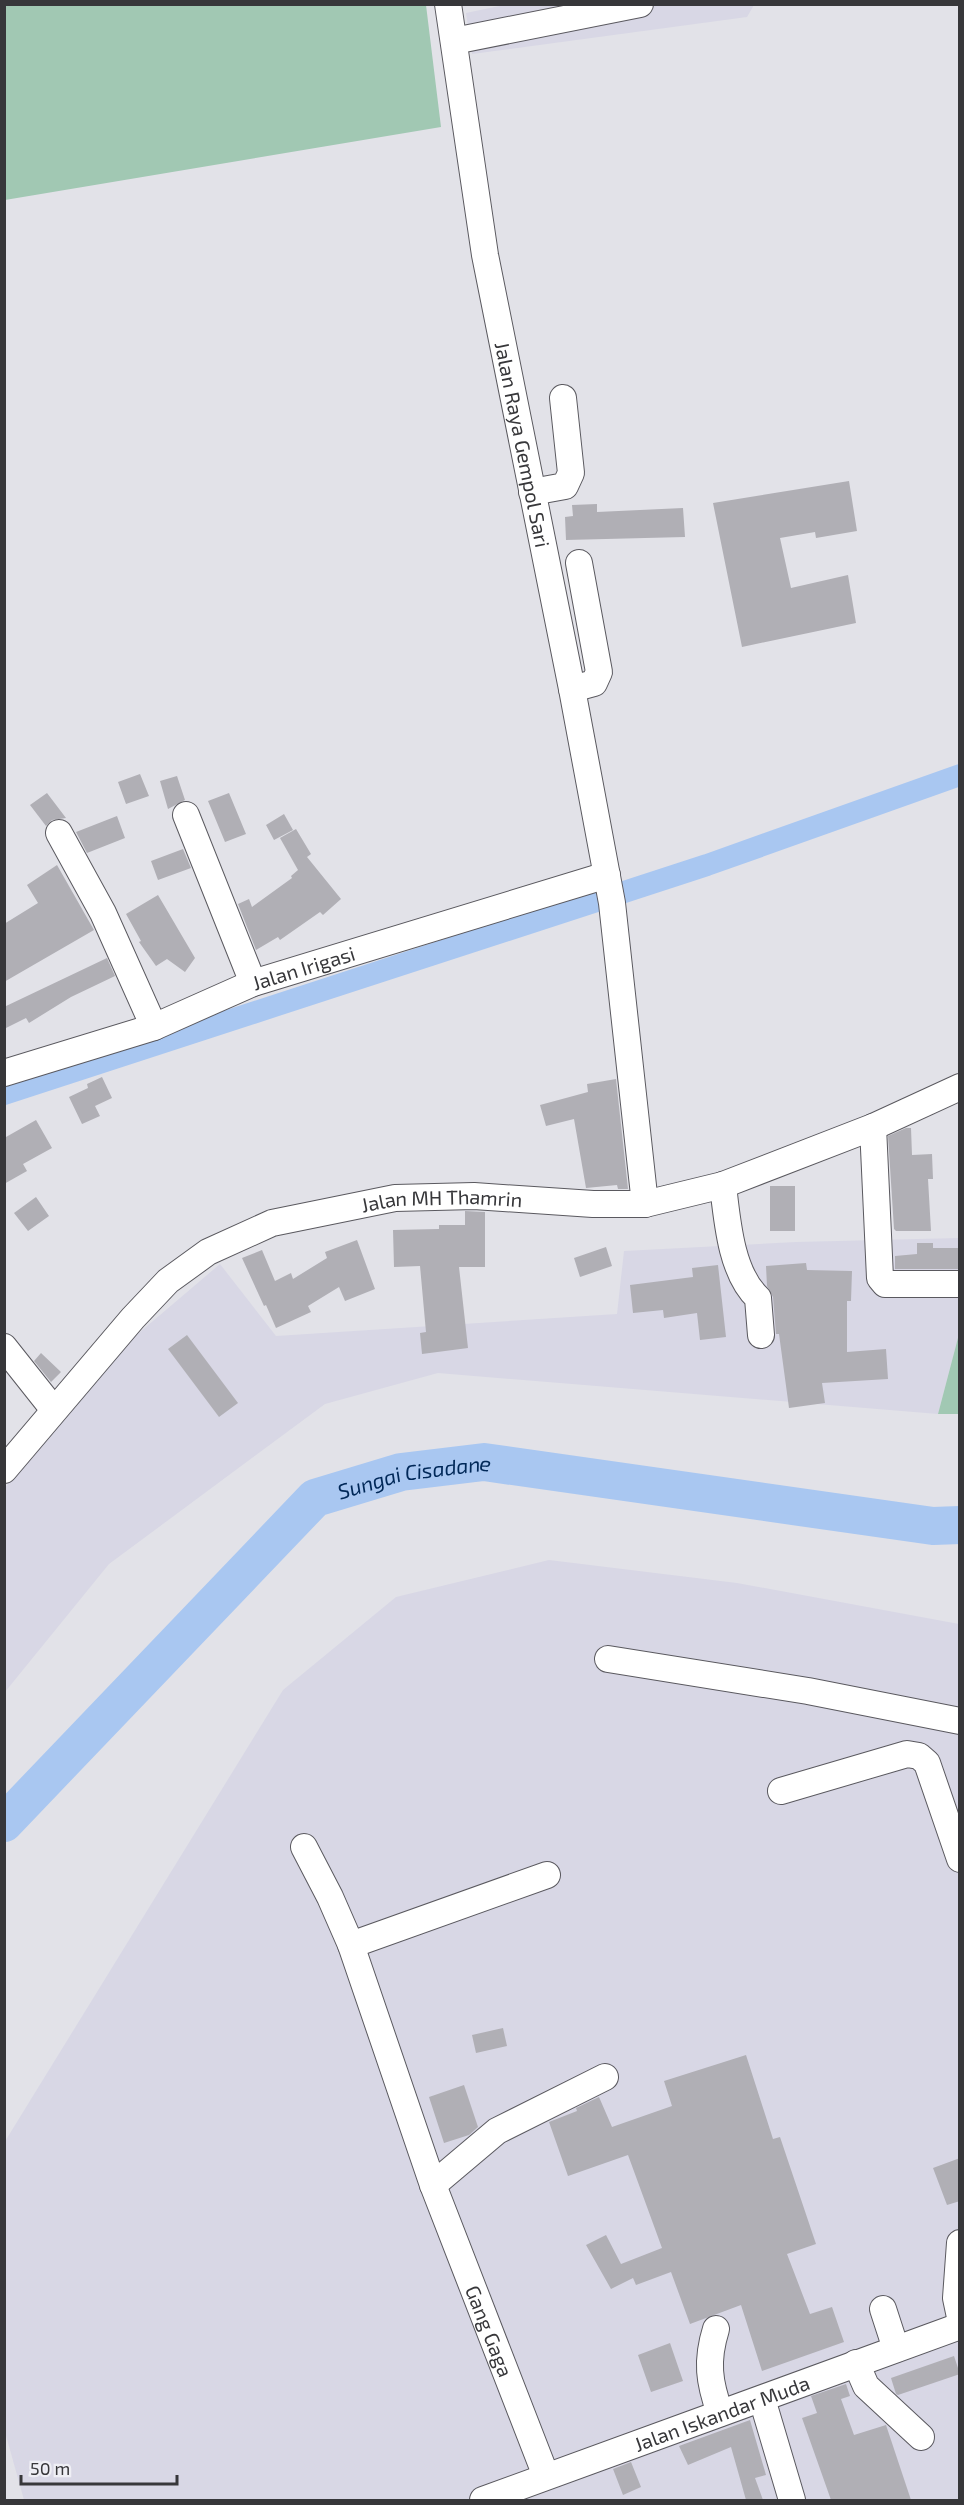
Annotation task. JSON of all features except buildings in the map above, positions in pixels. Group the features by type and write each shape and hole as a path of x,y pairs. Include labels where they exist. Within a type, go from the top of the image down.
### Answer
{"street":[{"name":"Jalan Raya Gempol Sari","path":"448,4 485,255 609,886 645,1204"},
{"path":"454,40 640,4"},
{"path":"532,492 565,486 572,473 563,398"},
{"path":"572,689 594,683 599,672 579,563"},
{"path":"186,815 253,982"},
{"path":"59,833 104,914 154,1027"},
{"name":"Jalan Irigasi","path":"4,1073 154,1027 253,982 609,886"},
{"name":"Jalan MH Thamrin","path":"4,1470 133,1318 168,1281 208,1252 272,1223 395,1198 474,1196 593,1204 645,1204 723,1185 873,1127 960,1087"},
{"path":"873,1127 880,1278 885,1284 960,1284"},
{"path":"723,1185 729,1232 749,1289 758,1299 761,1335"},
{"path":"4,1347 54,1410"},
{"path":"608,1659 808,1691 960,1721"},
{"path":"781,1791 907,1754 919,1756 927,1763 960,1859"},
{"name":"Gang Gaga","path":"304,1847 330,1897 351,1945 433,2185 546,2476"},
{"path":"351,1945 547,1875"},
{"path":"433,2185 497,2131 605,2076"},
{"path":"960,2243 956,2298 960,2317"},
{"path":"882,2309 896,2349"},
{"name":"Jalan Iskandar Muda","path":"483,2500 960,2326"},
{"path":"716,2329 709,2351 714,2396 720,2413"},
{"path":"856,2363 866,2386 921,2437"},
{"path":"755,2402 774,2500"},
{"path":"755,2402 792,2500"}],"shaded area":[{"path":"509,4 754,5 747,17 472,54 466,13"},
{"path":"959,1238 959,1334 938,1414 438,1373 325,1404 109,1564 5,1692 5,1488 86,1378 220,1264 276,1336 617,1314 624,1251 796,1242"},
{"path":"549,1560 737,1583 959,1624 959,2500 24,2500 5,2432 4,2143 283,1690 396,1597"}],"green space":[{"path":"5,4 426,5 441,127 5,200"},
{"path":"959,1334 959,1414 938,1414"}],"waterway":[{"path":"4,1094 707,865 960,775"},
{"name":"Sungai Cisadane","path":"4,1823 315,1498 401,1472 484,1462 933,1526 960,1525"}]}
